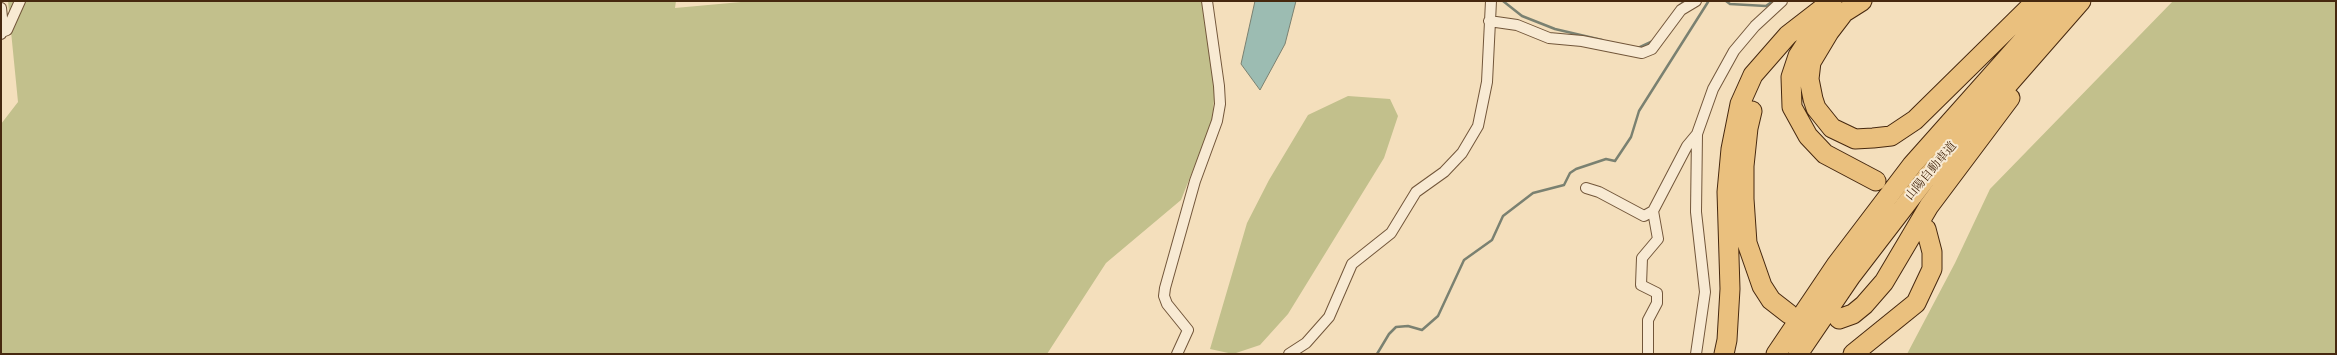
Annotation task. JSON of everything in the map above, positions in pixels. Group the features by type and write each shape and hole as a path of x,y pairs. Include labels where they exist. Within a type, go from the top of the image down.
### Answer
{"highway":[{"path":"1724,354 1727,340 1730,289 1727,192 1731,149 1740,104 1754,75 1788,35 1837,8 1862,1"},
{"path":"1837,8 1829,32 1811,62 1809,79 1816,108 1832,128 1855,139 1891,136 1915,120 2036,1"},
{"name":"山陽自動車道","path":"1776,354 1836,265 1894,187 1953,117 2058,1"},
{"path":"1840,319 1853,314 1864,305 1884,282 1929,206 2082,1"},
{"name":"山陽自動車道","path":"1798,354 1851,276 1923,182 2082,1"},
{"path":"1837,8 1824,25 1812,36 1798,56 1791,77 1792,107 1808,136 1825,154 1876,181"},
{"path":"1769,58 1748,128 1744,199 1748,243 1755,271 1771,300 1789,314"},
{"path":"1853,354 1916,303 1932,269 1932,252 1926,229"}],"street":[{"path":"1,8 2,33 7,30 20,1"},
{"path":"1177,354 1188,330 1167,304 1164,296 1165,288 1195,182 1217,121 1220,104 1219,86 1207,1"},
{"path":"1289,354 1306,343 1329,317 1352,264 1391,233 1416,192 1444,172 1462,153 1478,126 1487,82 1491,1"},
{"path":"1489,21 1517,25 1549,38 1582,41 1642,53 1652,49 1681,10 1696,1"},
{"path":"1696,354 1705,292 1696,212 1697,134 1713,88 1731,57 1776,2"},
{"path":"1586,188 1599,192 1644,216 1653,211 1687,146 1697,134"},
{"path":"1648,354 1648,320 1657,303 1657,293 1641,285 1642,258 1658,239 1653,211"}],"shaded area":[{"path":"8,1 676,1 675,8 752,1 1203,1 1215,88 1212,122 1181,200 1106,263 1047,354 1,354 1,124 18,102"},
{"path":"2173,1 2336,1 2336,354 1907,354 1955,263 1990,189"},
{"path":"1348,96 1390,99 1398,116 1384,158 1288,314 1260,345 1233,354 1210,349 1247,223 1269,180 1308,115"}],"water":[{"path":"1255,1 1296,1 1285,44 1260,90 1241,64"}],"waterway":[{"path":"1503,1 1522,16 1555,29 1602,40"},
{"path":"1680,5 1685,1"},
{"path":"1726,1 1730,4 1766,6 1773,1"},
{"path":"1377,354 1389,334 1396,327 1408,326 1422,330 1438,316 1464,260 1492,240 1503,216 1533,193 1564,185 1570,173 1576,169 1606,159 1615,161 1631,137 1639,111 1708,2"},
{"path":"1638,48 1653,41"}]}
